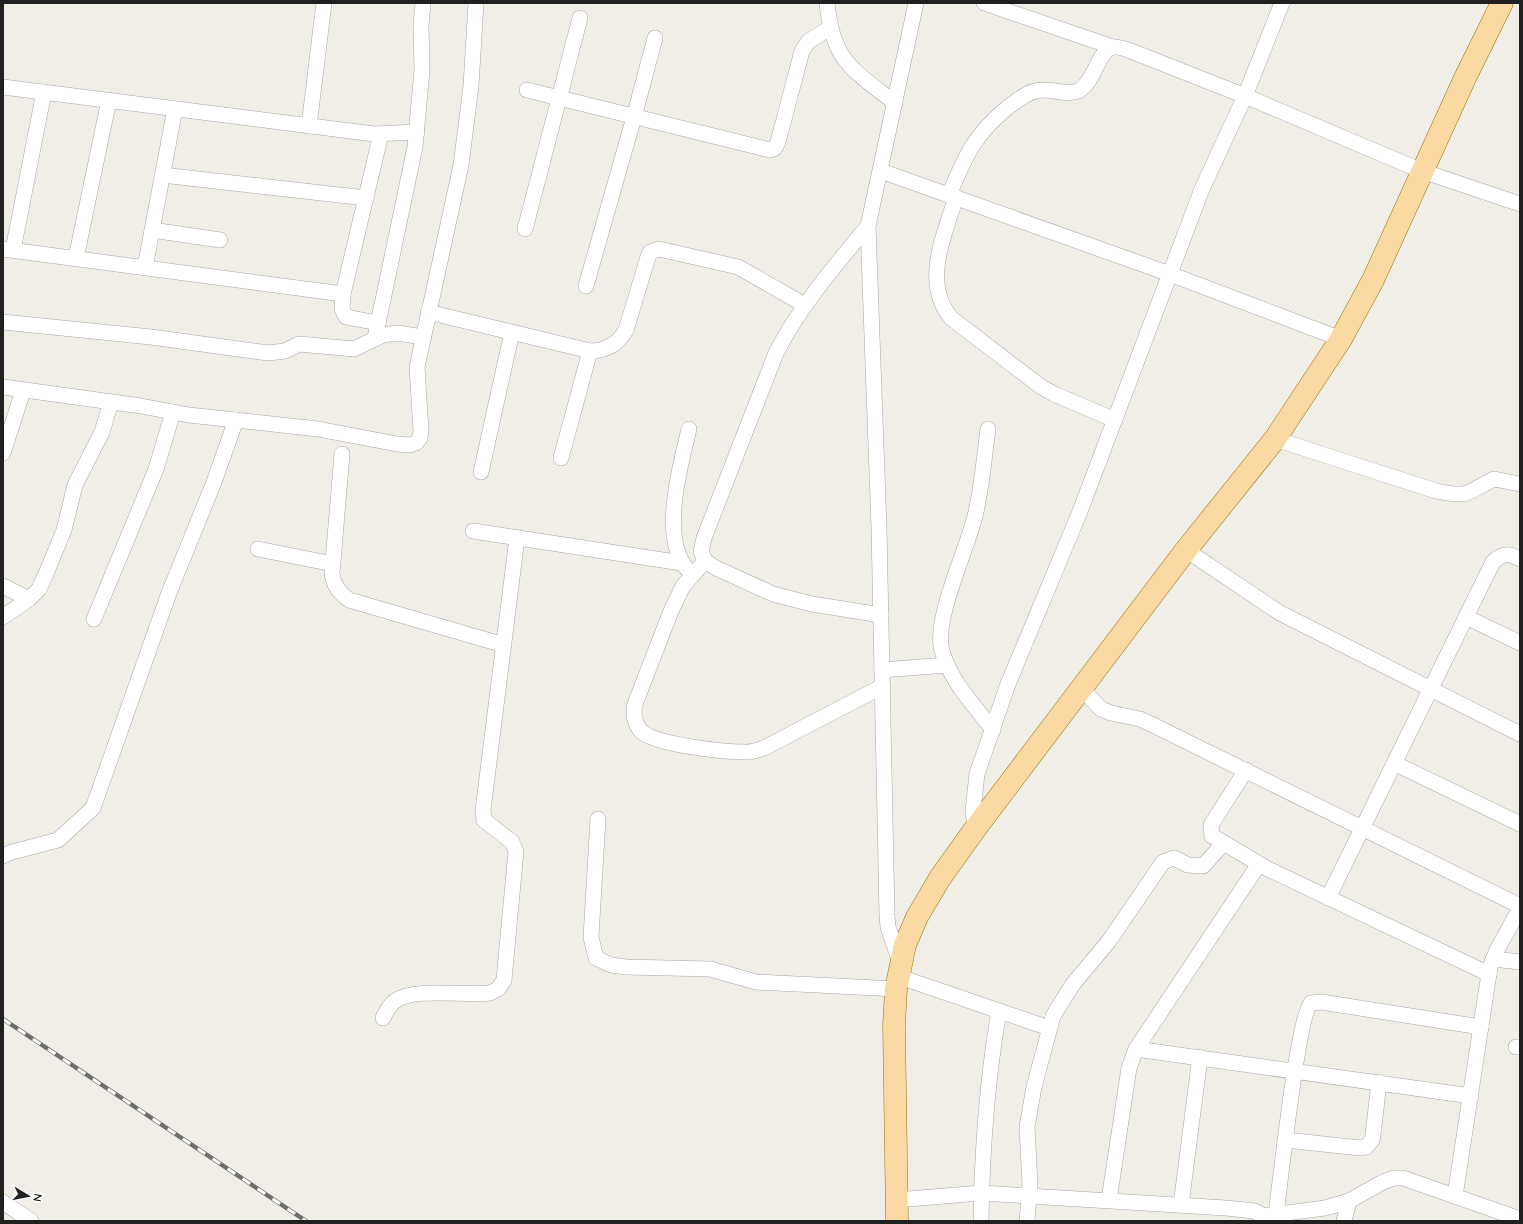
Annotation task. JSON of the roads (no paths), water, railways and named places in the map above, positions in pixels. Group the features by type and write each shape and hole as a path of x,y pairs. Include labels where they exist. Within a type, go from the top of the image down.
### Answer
{"main road":[{"path":"897,1221 894,1025 898,976 917,917 940,878 975,829 1186,550 1275,439 1341,339 1373,280 1464,78 1502,3"}],"street":[{"path":"309,126 324,3"},
{"path":"375,338 417,132 422,70 421,25 423,3"},
{"path":"3,388 111,402 173,412 318,429 397,444 410,445 416,443 420,438 421,431 417,366 465,138 471,86 476,3"},
{"path":"827,3 830,28 836,45 848,65 895,104"},
{"path":"898,976 887,915 883,686 868,226 916,3"},
{"path":"984,3 1113,47 1130,51 1245,96 1422,171 1520,204"},
{"path":"975,829 973,810 977,774 1008,684 1079,514 1202,189 1245,96 1282,3"},
{"path":"525,229 580,18"},
{"path":"527,90 770,150 775,148 778,142 802,51 809,42 830,28"},
{"path":"586,286 634,117 654,38"},
{"path":"1113,47 1107,49 1092,76 1078,91 1037,90 1019,99 994,119 977,136 966,155 952,196 936,270 937,292 945,310 951,318 1040,386 1054,394 1115,420"},
{"path":"3,87 381,134 417,132"},
{"path":"44,92 8,250 343,294"},
{"path":"76,258 109,100"},
{"path":"145,267 175,109"},
{"path":"378,323 346,317 342,309 343,294 381,134"},
{"path":"880,171 1170,274 1341,339"},
{"path":"162,175 366,198"},
{"path":"868,226 822,280 776,353 704,538 701,551 705,561 716,568 773,594 812,604 881,615"},
{"path":"152,230 220,240"},
{"path":"428,312 590,351 606,349 614,344 623,335 648,257 654,250 668,251 738,267 805,305"},
{"path":"3,322 151,337 268,353 285,351 299,344 354,349 375,338 397,333 423,337"},
{"path":"481,472 512,332"},
{"path":"561,458 590,351"},
{"path":"3,453 23,391"},
{"path":"3,616 29,599 39,589 46,576 64,530 75,485 102,432 111,402"},
{"path":"94,619 156,469 173,412"},
{"path":"3,856 12,852 58,840 93,808 169,593 214,482 236,420"},
{"path":"689,429 679,473 674,518 676,550 687,569 683,586 671,611 635,704 633,714 640,730 662,741 708,748 755,751 764,748 883,686"},
{"path":"988,429 975,517 941,626 942,650 947,665 956,683 993,730"},
{"path":"1275,439 1436,491 1457,495 1468,494 1494,479 1520,484"},
{"path":"342,454 333,564 333,581 339,591 349,600 504,645"},
{"path":"472,531 687,569 705,561"},
{"path":"383,1018 388,1008 396,1000 412,994 490,993 498,989 504,980 516,850 512,842 484,820 482,810 517,538"},
{"path":"258,549 333,564"},
{"path":"1186,550 1280,613 1520,734"},
{"path":"1328,898 1493,562 1498,556 1505,554 1512,554 1520,559"},
{"path":"3,586 29,599"},
{"path":"1466,617 1520,643"},
{"path":"882,670 947,665"},
{"path":"1082,689 1101,709 1145,721 1520,907 1493,959 1489,974 1455,1196"},
{"path":"1394,763 1520,824"},
{"path":"1246,770 1212,825 1212,836 1223,844 1259,864 1489,974"},
{"path":"598,819 591,937 596,958 602,962 626,966 678,969 699,967 756,982 898,976 1049,1028"},
{"path":"1027,1221 1029,1195 1027,1127 1034,1087 1049,1028 1063,997 1109,941 1163,862 1174,858 1188,865 1204,866 1223,844"},
{"path":"1109,1200 1129,1068 1136,1049 1259,864"},
{"path":"1493,959 1520,962"},
{"path":"1268,1217 1286,1140 1295,1070 1307,1006 1315,1002 1481,1028"},
{"path":"981,1221 981,1193 989,1078 999,1011"},
{"path":"1136,1049 1295,1070 1471,1096"},
{"path":"1181,1205 1200,1057"},
{"path":"1286,1140 1360,1148 1366,1147 1369,1145 1373,1134 1379,1082"},
{"path":"896,1200 981,1193 1029,1195 1254,1211 1268,1217 1324,1208 1349,1201 1393,1178 1403,1178 1520,1219"},
{"path":"1344,1221 1349,1201"},
{"path":"3,1202 31,1221"}],"railway":[{"path":"3,1019 306,1221"}]}
